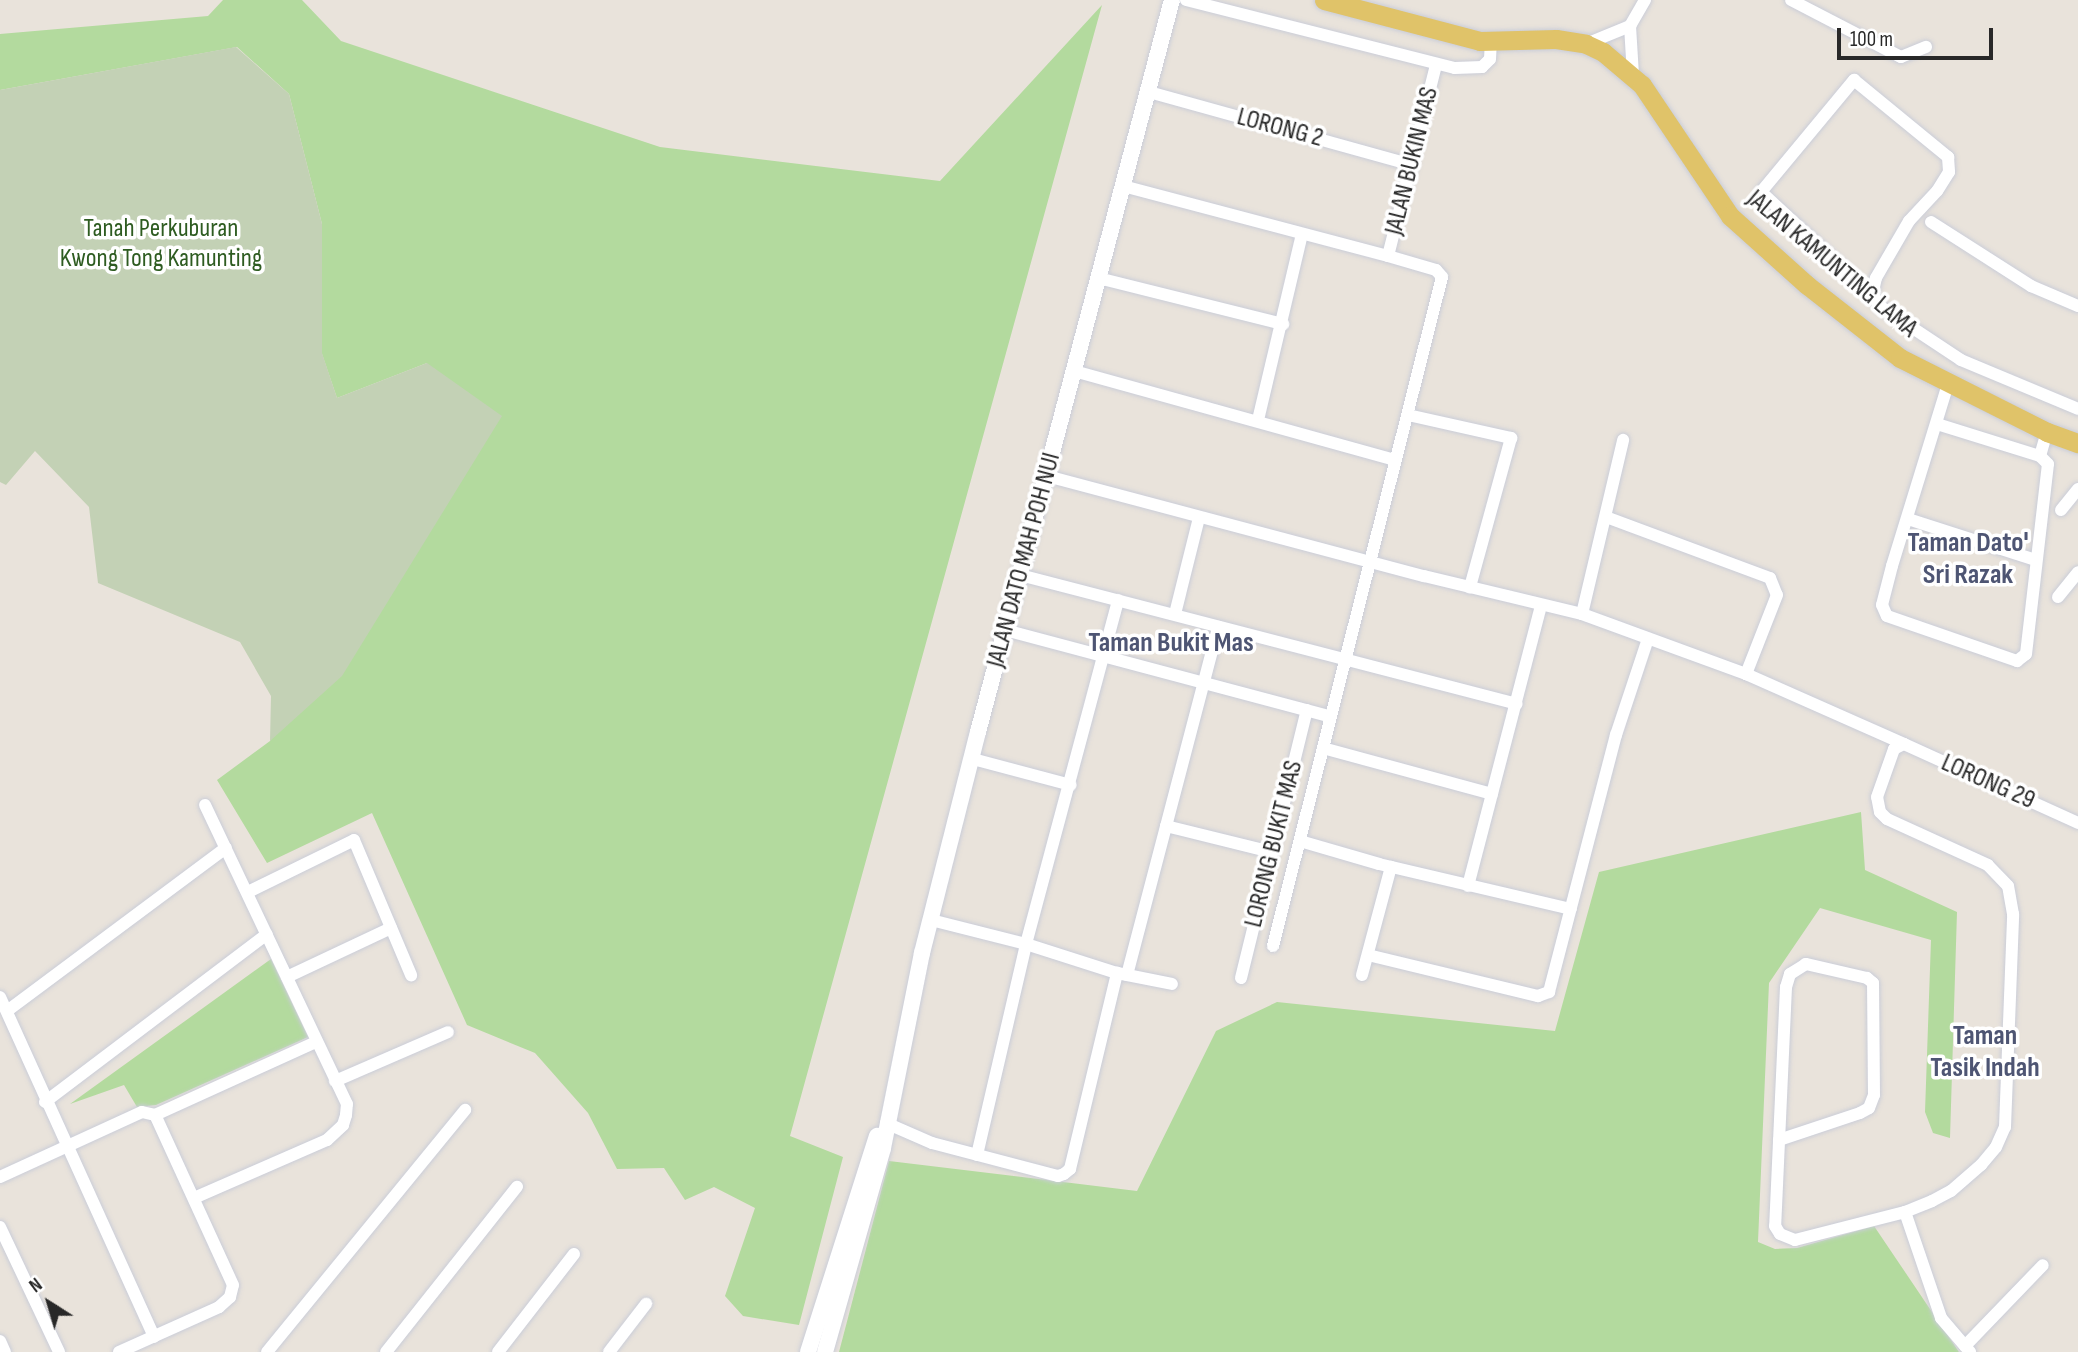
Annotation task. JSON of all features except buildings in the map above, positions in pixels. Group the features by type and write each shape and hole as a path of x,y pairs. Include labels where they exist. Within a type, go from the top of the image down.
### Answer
{"main road":[{"name":"JALAN KAMUNTING LAMA","path":"1324,0 1491,42 1556,39 1586,44 1603,52 1633,75 1665,115 1722,205 1743,230 1899,358 2047,432 2078,443"}],"street":[{"name":"JALAN DATO MAH POH NUI","path":"825,1352 883,1149 886,1123 931,920 1172,0"},
{"path":"1186,0 1436,65 1471,70 1482,67 1490,59 1491,42"},
{"path":"1633,75 1630,26 1645,0"},
{"path":"1791,0 1901,57 1926,47"},
{"path":"1586,44 1630,26"},
{"name":"JALAN BUKIN MAS","path":"1388,256 1436,65"},
{"path":"1872,295 1876,278 1909,221 1937,191 1949,172 1948,157 1854,80 1761,192 1872,295 1881,307 1961,360 2078,410"},
{"name":"LORONG 2","path":"1149,92 1412,165"},
{"path":"1123,186 1388,256 1436,270 1442,277 1343,658 1273,946"},
{"path":"1931,222 2031,286 2078,306"},
{"path":"1258,419 1283,324 1302,234"},
{"path":"1098,278 1283,324"},
{"path":"1074,371 1258,419 1395,460"},
{"path":"1937,424 2040,456 2048,464 2028,647 2026,654 2017,661 1887,616 1883,611 1892,566 1948,384"},
{"path":"1408,415 1511,438 1470,587"},
{"path":"2040,456 2047,432"},
{"path":"1581,614 1623,440"},
{"name":"LORONG 29","path":"1047,476 1199,518 1581,614 1746,674 2078,823"},
{"path":"2061,510 2078,489"},
{"path":"1606,517 1770,578 1777,595 1746,674"},
{"path":"1175,614 1199,518"},
{"path":"1908,519 2036,561"},
{"path":"2058,597 2078,572"},
{"path":"1020,575 1517,704"},
{"path":"977,1154 1026,944 1071,785 1118,600"},
{"path":"1468,886 1541,606"},
{"path":"886,1123 932,1143 1058,1176 1070,1169 1122,974 1166,826 1218,627"},
{"path":"1005,630 1104,654 1329,716"},
{"path":"1368,955 1544,996 1549,992 1616,735 1647,639"},
{"name":"LORONG BUKIT MAS","path":"1241,978 1307,710"},
{"path":"1779,1140 1869,1108 1874,1095 1875,990 1867,978 1806,964 1790,974 1786,986 1774,1226 1786,1238 1795,1240 1905,1212 1951,1191 1968,1178 1996,1147 2006,1127 2012,914 2008,886 1988,865 1888,819 1880,812 1877,797 1894,749 1901,745"},
{"path":"1323,747 1492,793"},
{"path":"973,759 1071,785"},
{"path":"194,1198 336,1133 346,1115 347,1104 205,806"},
{"path":"1166,826 1271,852"},
{"path":"248,892 354,840 411,975"},
{"path":"1300,841 1391,867 1571,909"},
{"path":"6,1011 226,848"},
{"path":"1362,975 1391,867"},
{"path":"931,920 1026,944 1122,974 1172,984"},
{"path":"287,977 391,928"},
{"path":"45,1102 267,934"},
{"path":"0,998 154,1337"},
{"path":"335,1081 447,1032"},
{"path":"0,1177 142,1112 155,1115 316,1042"},
{"path":"267,1352 465,1110"},
{"path":"119,1352 219,1307 230,1297 233,1285 155,1115"},
{"name":"JALAN DATO MAH POH NUI","path":"808,1352 872,1146 886,1123"},
{"path":"386,1352 517,1187"},
{"path":"1905,1212 1936,1308 1947,1327 1967,1349 2043,1265"},
{"path":"0,1227 59,1352"},
{"path":"498,1352 574,1254"},
{"path":"610,1352 646,1304"},
{"path":"0,1341 5,1352"}],"green space":[{"path":"223,0 302,0 341,41 660,147 940,181 1102,5 790,1136 843,1157 799,1325 743,1316 725,1296 755,1208 714,1187 685,1200 664,1168 617,1169 588,1113 535,1053 467,1025 372,813 267,863 217,780 270,741 427,363 337,398 322,354 322,224 289,94 237,47 0,90 0,34 208,16"},
{"name":"Tanah Perkuburan Kwong Tong Kamunting","path":"236,47 289,94 322,224 322,353 337,398 427,363 502,416 342,676 270,741 271,696 240,642 98,583 89,507 35,451 6,485 0,482 0,90"},
{"path":"1861,812 1865,870 1957,912 1950,1138 1933,1133 1925,1112 1931,940 1820,908 1769,983 1758,1242 1775,1249 1797,1248 1874,1226 1959,1352 839,1352 889,1161 1137,1191 1216,1031 1277,1002 1555,1031 1599,872"},
{"path":"271,959 308,1037 156,1105 137,1107 124,1085 70,1104"}],"district":[{"name":"Taman Dato' Sri Razak","path":"1968,559"},
{"name":"Taman Bukit Mas","path":"1171,643"},
{"name":"Taman Tasik Indah","path":"1985,1052"}]}
